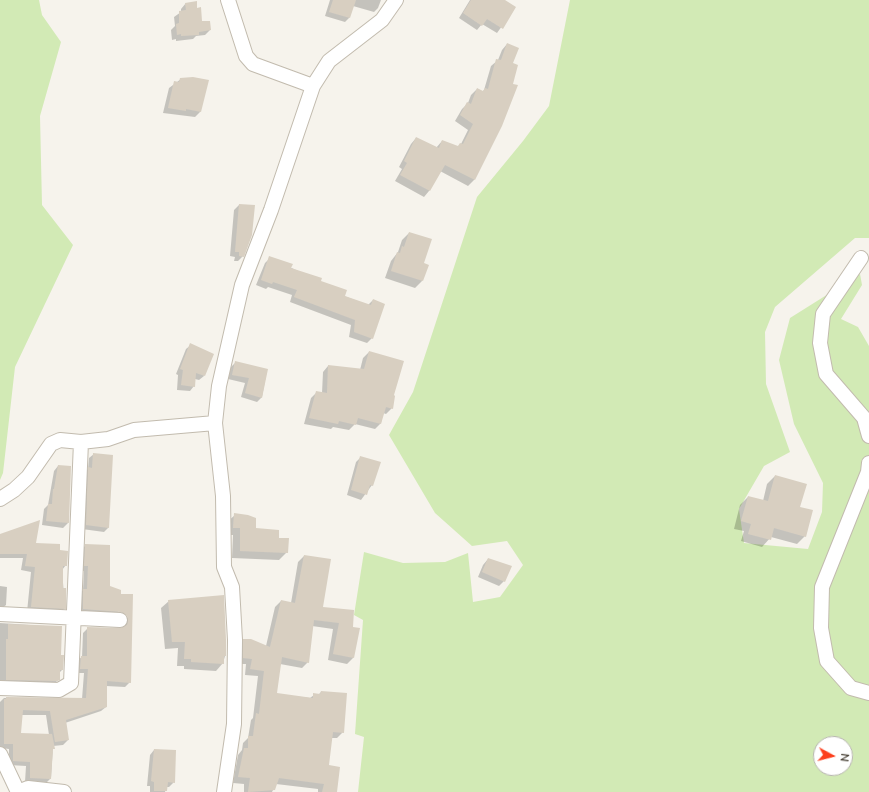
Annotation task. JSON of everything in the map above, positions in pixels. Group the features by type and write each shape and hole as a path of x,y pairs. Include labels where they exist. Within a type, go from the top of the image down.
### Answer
{"street":[{"path":"228,0 246,56 253,64 313,86"},
{"path":"220,792 224,792 234,724 235,640 232,587 224,567 223,496 215,423 219,386 242,285 271,210 313,86 329,61 382,20 396,0"},
{"path":"861,258 823,314 820,343 826,374 864,418 869,436"},
{"path":"0,499 14,490 28,477 51,444 60,440 81,442 108,439 134,430 215,423"},
{"path":"0,688 59,690 71,683 81,442"},
{"path":"869,463 868,472 822,586 821,628 827,661 850,688 869,693"},
{"path":"0,614 120,620"},
{"path":"0,754 18,792 28,788 64,792"}],"green space":[{"path":"0,0 39,0 42,15 61,42 40,116 42,205 73,245 15,367 3,473 0,480"},
{"path":"570,0 869,0 869,238 855,238 775,307 765,332 766,384 790,452 764,466 739,509 744,543 808,549 822,512 823,483 794,424 779,360 790,318 860,274 862,285 841,319 858,327 869,346 869,792 358,792 364,737 355,734 363,620 354,615 364,552 403,563 445,562 468,553 473,602 500,597 523,565 507,541 472,546 435,513 389,435 413,392 477,197 523,141 549,106"}],"building":[{"path":"333,0 356,0 350,18 329,12"},
{"path":"471,0 505,0 516,7 503,29 487,19 482,26 463,13"},
{"path":"197,1 197,8 201,7 202,21 210,21 211,30 199,32 199,35 177,35 176,24 179,23 179,11 186,10 185,3"},
{"path":"507,43 519,48 513,63 518,65 513,84 518,85 502,126 475,180 445,165 430,191 400,175 407,163 404,161 416,137 439,148 442,140 458,146 460,143 463,144 473,124 460,115 467,102 471,104 477,88 483,91 485,88 488,89 496,59 501,60"},
{"path":"193,77 209,80 201,112 168,108 174,81 179,82 180,78"},
{"path":"239,204 255,205 252,235 244,257 239,256 239,252 235,252"},
{"path":"409,232 432,239 424,263 429,265 423,281 391,271 397,252 400,253 402,246 404,247"},
{"path":"269,256 293,264 291,268 322,278 321,281 347,290 345,296 371,305 373,299 385,304 373,339 354,332 355,320 294,297 297,290 273,282 272,284 261,280"},
{"path":"190,343 214,354 205,376 196,373 195,387 181,385 183,370 180,369"},
{"path":"369,351 404,361 394,395 393,409 386,407 381,424 358,418 356,425 339,421 338,424 309,418 316,391 327,393 328,365 364,369"},
{"path":"235,361 268,369 262,398 245,393 249,378 232,375"},
{"path":"93,453 113,455 109,528 86,525 88,467 92,468"},
{"path":"360,456 381,462 373,486 370,485 367,495 351,490"},
{"path":"58,465 71,466 69,523 46,521 48,504 52,504 53,489"},
{"path":"775,475 807,484 800,507 813,510 806,537 774,528 771,540 748,534 751,524 741,521 748,496 768,501"},
{"path":"234,513 256,518 256,528 279,530 279,538 289,538 288,553 240,551 240,528 233,528"},
{"path":"40,520 36,543 60,544 60,550 68,551 67,566 63,566 63,588 66,588 66,609 31,607 35,567 25,566 27,554 0,554 0,534"},
{"path":"85,544 110,545 110,586 121,590 121,594 133,594 131,683 107,681 107,707 66,720 69,740 55,742 50,711 23,710 21,733 52,734 55,749 53,749 51,779 30,778 30,762 13,761 13,744 4,744 4,699 6,699 6,697 86,698 88,669 80,669 81,656 87,656 87,627 120,628 127,625 128,621 127,616 121,612 83,609 83,589 87,589 88,566 84,566"},
{"path":"304,555 331,559 323,607 354,610 353,627 360,628 354,658 333,654 339,623 314,620 309,663 282,657 277,693 313,698 313,693 320,694 321,691 347,693 344,733 333,732 329,765 340,767 337,792 322,792 324,784 279,778 275,790 248,792 250,778 238,777 244,748 248,748 248,736 253,736 256,713 259,714 264,671 250,669 252,659 243,658 243,639 251,639 270,647 281,600 295,603"},
{"path":"488,558 512,566 505,582 482,572"},
{"path":"224,595 226,656 224,656 224,664 191,662 191,659 184,659 185,642 172,642 168,600"},
{"path":"8,624 62,626 61,655 64,655 63,670 60,670 60,680 6,680 6,639 8,639"},
{"path":"154,749 176,750 175,783 168,782 167,791 154,791 154,782 151,781"}]}
